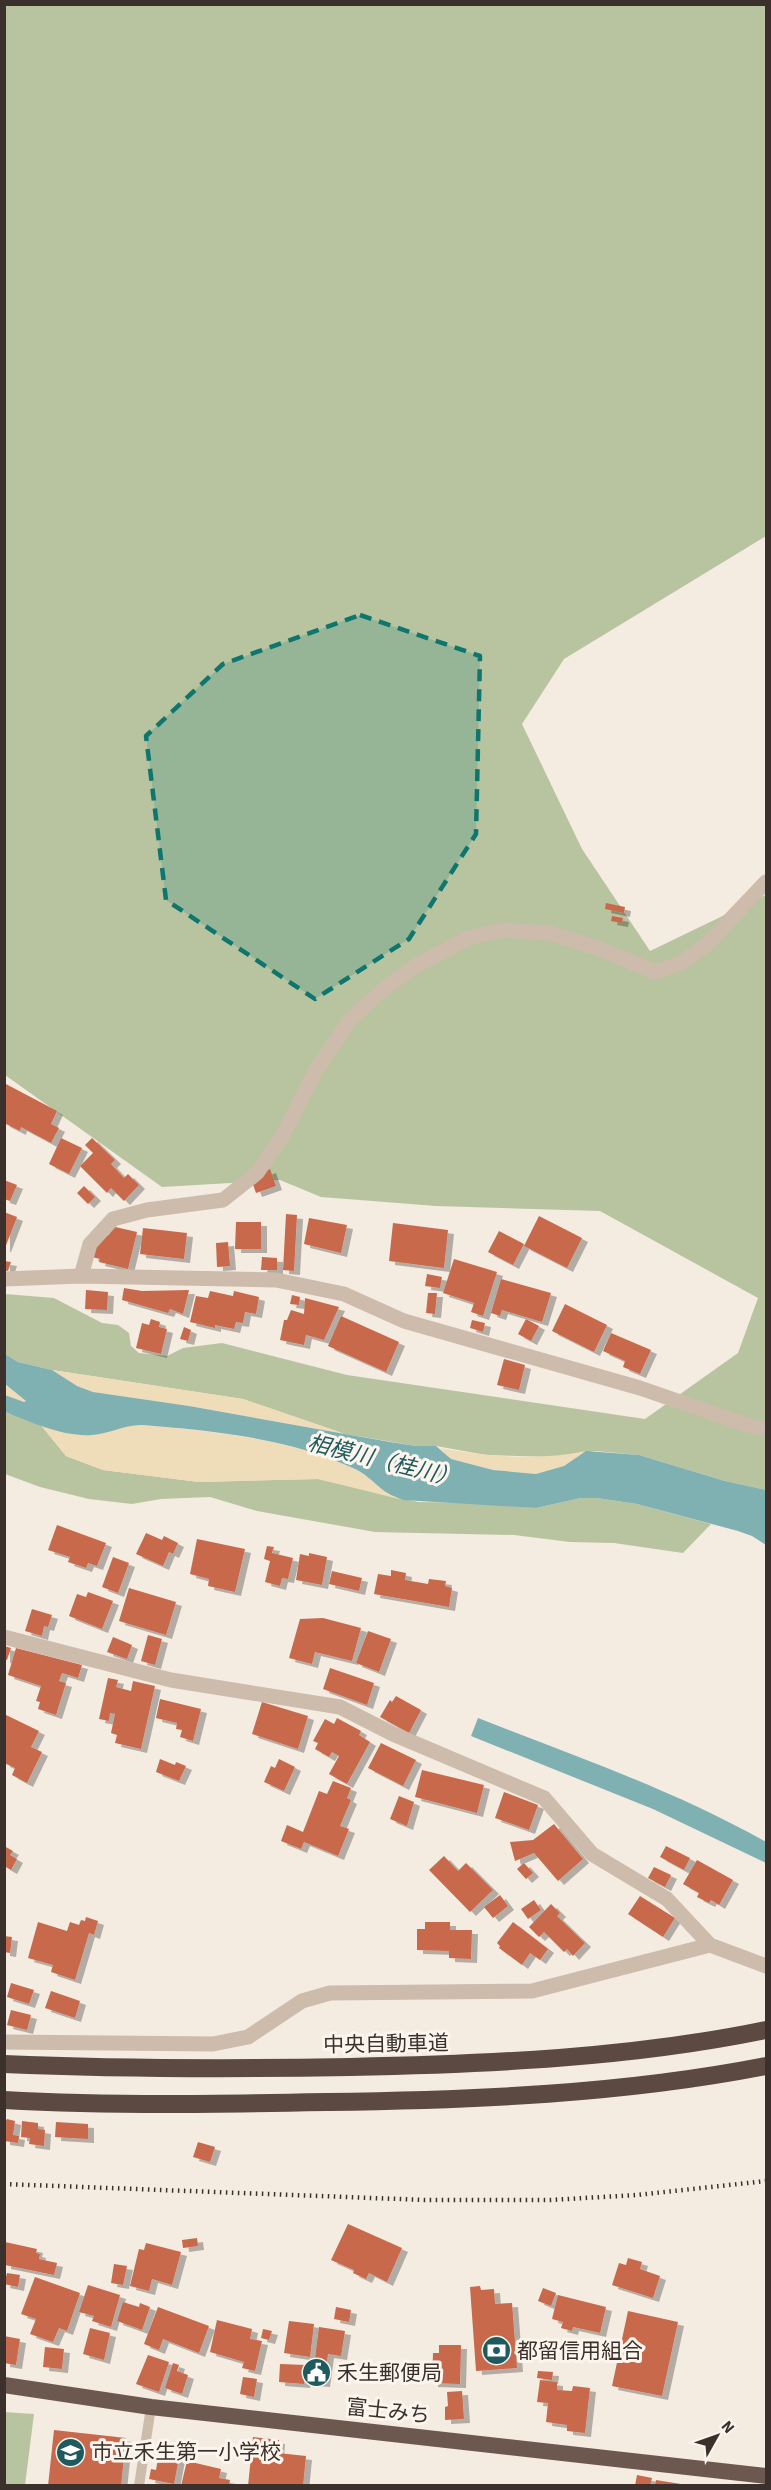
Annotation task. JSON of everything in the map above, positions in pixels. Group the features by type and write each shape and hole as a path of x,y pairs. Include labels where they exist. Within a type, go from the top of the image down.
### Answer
{"highway":[{"name":"中央自動車道","path":"4,2064 111,2069 462,2065 633,2050 735,2037 766,2030"},
{"path":"4,2100 93,2105 455,2100 630,2086 766,2066"},
{"name":"富士みち","path":"4,2385 151,2407 766,2476"}],"street":[{"path":"81,1276 90,1244 113,1219 147,1210 223,1200 257,1173 282,1137 315,1072 350,1020 387,986 419,964 468,938 504,930 550,933 600,949 655,972 682,963 706,944 766,882"},
{"path":"4,1279 81,1276 276,1280 344,1294 404,1321 640,1388 747,1425 766,1429"},
{"path":"4,1636 171,1680 340,1707 393,1734 544,1798 592,1854 667,1899 710,1945 766,1966"},
{"path":"4,2042 213,2044 248,2037 302,2001 330,1993 532,1990 710,1945"}],"lane":[{"path":"139,2486 151,2407"}],"highlighted area":[{"path":"360,615 480,656 476,834 409,939 315,999 166,900 146,736 223,664"}],"green space":[{"path":"5,5 766,5 766,536 564,659 522,724 582,849 650,951 766,895 766,1490 725,1481 639,1455 595,1451 555,1457 486,1455 345,1434 243,1399 52,1370 18,1362 5,1354 5,1294 54,1298 102,1323 118,1325 129,1333 131,1346 139,1353 167,1356 183,1348 222,1343 347,1375 645,1419 738,1353 758,1298 600,1211 436,1206 321,1197 280,1180 162,1187 5,1075"},
{"path":"4,1412 40,1424 66,1456 103,1470 199,1482 318,1479 418,1502 482,1503 536,1508 581,1498 597,1498 637,1504 711,1524 683,1553 614,1543 570,1542 514,1535 375,1532 257,1511 210,1497 161,1499 132,1504 89,1499 40,1487 5,1474"},
{"path":"4,2412 34,2414 25,2485 5,2485"}],"sand":[{"path":"52,1370 243,1399 345,1434 189,1406 93,1392 77,1386"},
{"path":"4,1384 26,1401 5,1395"},
{"path":"40,1424 82,1435 143,1425 223,1434 276,1443 353,1468 383,1490 403,1500 318,1479 199,1482 103,1470 66,1456"},
{"path":"440,1448 513,1457 549,1456 586,1451 564,1466 536,1474 493,1470 450,1459"}],"water":[{"name":"相模川（桂川）","path":"5,1354 18,1362 52,1370 77,1386 93,1392 189,1406 390,1442 436,1446 451,1459 493,1470 536,1474 564,1466 586,1451 639,1455 725,1481 766,1490 766,1545 738,1531 637,1504 597,1498 581,1498 536,1508 403,1500 385,1491 357,1470 328,1458 303,1449 250,1438 143,1425 92,1435 70,1434 5,1412 5,1395 26,1401 5,1384"},
{"path":"478,1718 625,1775 697,1806 766,1842 766,1863 653,1809 471,1736"}],"building":[{"path":"606,903 625,907 624,913 605,909"},
{"path":"612,916 623,918 622,923 611,921"},
{"path":"4,1083 57,1111 51,1124 59,1128 51,1143 21,1127 20,1131 4,1123"},
{"path":"61,1138 82,1148 69,1174 49,1164"},
{"path":"92,1138 115,1160 111,1164 124,1178 128,1174 139,1185 124,1201 111,1188 107,1193 80,1166 93,1153 85,1145"},
{"path":"270,1169 276,1186 256,1193 250,1176"},
{"path":"4,1180 17,1185 10,1201 4,1199"},
{"path":"84,1186 95,1197 88,1204 77,1193"},
{"path":"4,1212 17,1217 5,1248 4,1248"},
{"path":"286,1214 297,1215 294,1271 283,1270"},
{"path":"539,1216 582,1238 567,1268 524,1246"},
{"path":"309,1218 347,1225 341,1253 304,1244"},
{"path":"236,1222 261,1222 261,1249 235,1249"},
{"path":"393,1223 448,1230 444,1268 389,1261"},
{"path":"111,1226 137,1232 128,1269 99,1262 100,1259 92,1257 98,1233 109,1235"},
{"path":"143,1228 187,1233 184,1259 140,1254"},
{"path":"499,1231 524,1244 513,1265 488,1252"},
{"path":"228,1242 230,1266 217,1267 216,1243"},
{"path":"262,1257 277,1258 277,1270 261,1270"},
{"path":"454,1259 497,1272 483,1316 471,1312 474,1303 443,1293"},
{"path":"4,1261 11,1262 8,1271 4,1270"},
{"path":"427,1274 442,1277 440,1288 425,1286"},
{"path":"501,1279 551,1293 542,1322 502,1310 500,1316 491,1313"},
{"path":"124,1288 142,1291 189,1290 183,1314 170,1309 168,1313 122,1300"},
{"path":"86,1290 108,1292 107,1310 85,1309"},
{"path":"210,1291 233,1296 234,1291 259,1297 256,1314 245,1312 243,1323 236,1322 234,1329 215,1325 215,1328 190,1322 196,1296 208,1298"},
{"path":"428,1293 437,1293 435,1314 426,1313"},
{"path":"292,1295 300,1297 299,1305 290,1304"},
{"path":"305,1298 339,1307 324,1340 306,1335 304,1345 280,1340 284,1320 287,1320 291,1310 304,1314"},
{"path":"565,1304 607,1325 594,1352 552,1331"},
{"path":"341,1316 399,1342 386,1372 328,1346"},
{"path":"151,1319 160,1322 159,1327 167,1329 161,1354 136,1348 142,1323 149,1325"},
{"path":"526,1319 539,1326 531,1341 518,1334"},
{"path":"472,1320 485,1323 483,1332 470,1328"},
{"path":"184,1327 191,1330 188,1341 180,1339"},
{"path":"611,1333 651,1350 640,1374 623,1367 625,1361 603,1351"},
{"path":"504,1359 525,1365 519,1390 497,1385"},
{"path":"57,1525 106,1543 97,1566 88,1563 86,1568 68,1562 70,1557 48,1550"},
{"path":"146,1533 162,1540 164,1536 178,1543 173,1554 169,1552 163,1566 136,1554"},
{"path":"197,1539 245,1549 235,1592 208,1586 209,1579 190,1574"},
{"path":"267,1546 274,1547 272,1553 293,1558 288,1579 282,1578 280,1586 265,1582 270,1561 264,1559"},
{"path":"309,1553 327,1557 322,1585 296,1580 300,1554 309,1556"},
{"path":"113,1557 129,1563 118,1593 102,1587"},
{"path":"391,1570 406,1573 405,1580 428,1584 429,1579 446,1581 445,1586 452,1588 449,1607 374,1594 378,1574 391,1576"},
{"path":"332,1571 362,1578 359,1591 329,1584"},
{"path":"129,1588 176,1602 166,1635 119,1621"},
{"path":"88,1592 113,1601 102,1629 69,1616 77,1594 86,1597"},
{"path":"32,1609 52,1615 48,1627 44,1626 42,1636 25,1631"},
{"path":"323,1618 361,1628 352,1661 315,1652 312,1664 289,1658 300,1619"},
{"path":"368,1631 391,1639 379,1672 356,1663"},
{"path":"148,1635 162,1639 155,1665 141,1661"},
{"path":"113,1637 132,1645 127,1659 107,1652"},
{"path":"4,1646 11,1648 7,1660 4,1659"},
{"path":"16,1648 82,1665 78,1678 62,1673 59,1681 66,1683 56,1715 38,1709 40,1702 36,1701 41,1686 8,1675"},
{"path":"330,1668 374,1683 367,1705 323,1689"},
{"path":"108,1678 118,1680 116,1687 131,1691 133,1681 155,1686 141,1749 115,1743 117,1735 111,1733 115,1714 110,1713 109,1721 99,1719"},
{"path":"396,1696 421,1710 409,1733 380,1717 390,1700 392,1702"},
{"path":"160,1699 201,1709 193,1741 180,1737 182,1730 176,1729 177,1723 156,1718"},
{"path":"262,1702 308,1716 298,1749 252,1734"},
{"path":"4,1714 39,1731 31,1747 42,1752 27,1783 12,1775 15,1768 4,1763"},
{"path":"337,1718 361,1731 359,1735 370,1742 347,1784 329,1774 339,1756 332,1752 329,1757 315,1749 318,1743 313,1741 325,1719 334,1724"},
{"path":"381,1743 416,1760 403,1786 368,1768"},
{"path":"160,1759 175,1765 176,1762 186,1766 179,1781 156,1772"},
{"path":"279,1759 295,1767 284,1791 264,1782 271,1766 275,1768"},
{"path":"422,1770 484,1785 477,1813 415,1797"},
{"path":"333,1781 351,1788 347,1798 351,1800 340,1826 349,1829 338,1856 304,1842 301,1849 281,1841 287,1825 303,1832 319,1791 327,1794"},
{"path":"504,1792 538,1805 529,1830 495,1818"},
{"path":"399,1796 414,1802 407,1826 390,1819"},
{"path":"554,1824 583,1859 558,1881 534,1853 515,1861 510,1842 533,1840"},
{"path":"4,1846 13,1851 10,1855 17,1859 11,1870 4,1866"},
{"path":"666,1846 690,1858 684,1870 660,1857"},
{"path":"444,1856 458,1871 466,1863 493,1890 470,1912 429,1870"},
{"path":"697,1860 733,1880 719,1905 711,1900 709,1903 697,1897 699,1893 683,1884"},
{"path":"524,1863 533,1873 526,1879 517,1869"},
{"path":"654,1867 671,1875 665,1887 648,1878"},
{"path":"500,1895 508,1906 493,1918 484,1907"},
{"path":"640,1896 675,1918 663,1937 628,1914"},
{"path":"534,1900 541,1910 528,1919 521,1909"},
{"path":"551,1904 560,1913 557,1916 585,1943 573,1956 567,1949 564,1952 544,1932 539,1937 529,1927"},
{"path":"86,1917 98,1921 94,1935 89,1933 75,1980 51,1972 53,1965 28,1958 38,1922 67,1931 70,1922 79,1925 81,1920 85,1921"},
{"path":"425,1922 450,1922 450,1930 472,1930 471,1959 449,1958 449,1951 417,1950 417,1929 425,1929"},
{"path":"513,1922 548,1949 540,1960 530,1953 522,1965 499,1948 497,1943"},
{"path":"4,1936 12,1937 10,1953 4,1952"},
{"path":"11,1983 34,1990 29,2004 7,1997"},
{"path":"51,1991 80,2001 75,2018 45,2008"},
{"path":"11,2010 31,2015 27,2030 7,2025"},
{"path":"7,2119 15,2121 13,2135 19,2136 18,2143 4,2141 4,2123"},
{"path":"22,2121 38,2123 38,2129 45,2130 44,2146 29,2144 30,2138 21,2137"},
{"path":"56,2122 88,2124 88,2139 55,2137"},
{"path":"198,2142 215,2147 210,2162 193,2157"},
{"path":"348,2224 402,2248 387,2282 369,2273 366,2279 353,2273 354,2270 331,2260"},
{"path":"197,2238 198,2246 183,2248 182,2240"},
{"path":"5,2242 37,2249 36,2253 40,2254 39,2259 57,2263 54,2275 5,2265"},
{"path":"146,2243 181,2252 172,2285 152,2279 149,2291 130,2286 139,2249 144,2250"},
{"path":"628,2258 642,2262 640,2269 660,2276 653,2298 612,2285 619,2263 626,2265"},
{"path":"114,2264 127,2266 123,2285 111,2283"},
{"path":"7,2273 20,2275 18,2287 4,2284"},
{"path":"35,2277 80,2293 67,2331 59,2328 53,2342 30,2334 36,2319 21,2314"},
{"path":"88,2285 120,2295 111,2327 92,2321 94,2316 79,2312"},
{"path":"480,2286 481,2290 494,2289 495,2304 512,2303 517,2368 476,2371 470,2287"},
{"path":"543,2288 556,2293 551,2306 538,2301"},
{"path":"558,2295 606,2307 600,2333 573,2327 572,2331 561,2328 563,2322 552,2319"},
{"path":"123,2302 139,2307 140,2303 150,2307 142,2330 117,2321"},
{"path":"158,2307 209,2326 199,2353 163,2339 159,2350 144,2344"},
{"path":"336,2307 351,2310 349,2322 334,2319"},
{"path":"628,2311 678,2322 662,2396 612,2386"},
{"path":"217,2320 252,2329 250,2339 262,2341 255,2371 242,2368 244,2362 210,2352"},
{"path":"289,2321 314,2324 310,2357 284,2353"},
{"path":"319,2327 345,2331 341,2356 328,2354 324,2383 312,2382"},
{"path":"90,2328 110,2333 104,2360 83,2354"},
{"path":"263,2329 272,2331 269,2340 261,2338"},
{"path":"4,2336 20,2339 16,2365 4,2363"},
{"path":"439,2345 461,2345 460,2384 432,2383 433,2353 439,2353"},
{"path":"45,2347 64,2349 62,2369 43,2367"},
{"path":"148,2355 169,2362 159,2392 136,2384"},
{"path":"173,2363 179,2365 177,2371 188,2375 182,2394 165,2388"},
{"path":"280,2364 306,2365 304,2384 279,2382"},
{"path":"538,2371 553,2372 552,2380 537,2378"},
{"path":"243,2377 257,2379 254,2397 240,2394"},
{"path":"540,2380 557,2382 557,2390 572,2391 573,2386 590,2388 585,2433 567,2431 567,2425 546,2422 548,2403 537,2402"},
{"path":"462,2391 464,2419 445,2420 445,2407 448,2406 447,2392"},
{"path":"54,2430 126,2438 121,2486 48,2486"},
{"path":"253,2437 279,2440 278,2453 306,2456 303,2486 248,2486"},
{"path":"161,2442 181,2447 174,2484 149,2479 151,2469 156,2470"},
{"path":"187,2461 221,2469 219,2478 230,2480 229,2486 181,2486"},
{"path":"637,2475 652,2478 650,2486 635,2486"},
{"path":"656,2480 681,2484 681,2486 655,2486"}],"railway":[{"path":"4,2184 425,2200 550,2200 637,2195 766,2181"}],"place":[{"name":"都留信用組合","path":"496,2351"},
{"name":"禾生郵便局","path":"316,2373"},
{"name":"市立禾生第一小学校","path":"71,2452"}]}
